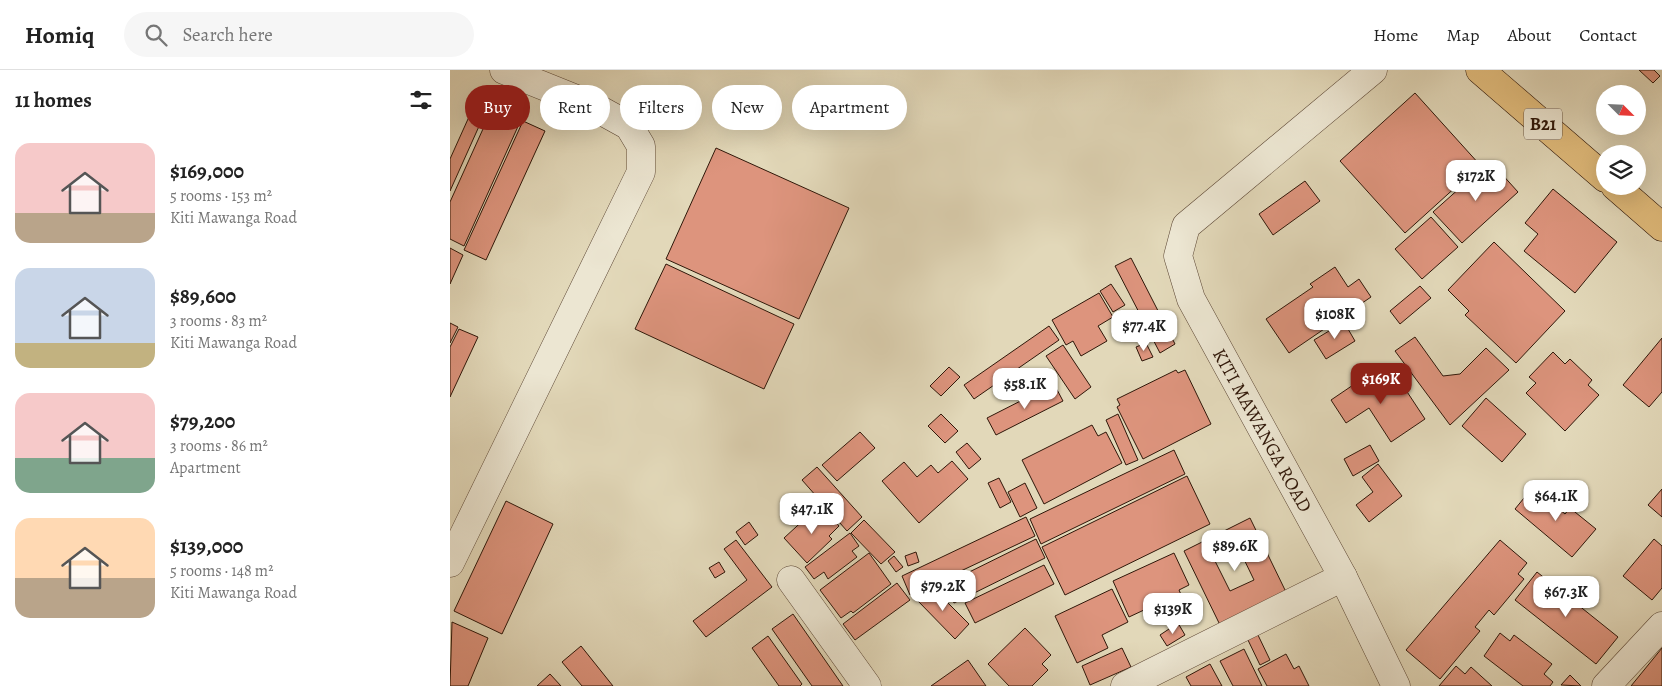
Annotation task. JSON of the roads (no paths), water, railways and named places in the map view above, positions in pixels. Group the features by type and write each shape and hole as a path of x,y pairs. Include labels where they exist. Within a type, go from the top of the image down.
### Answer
{"highway":[{"name":"B21","path":"1480,70 1596,170"},
{"path":"1625,195 1662,227"}],"street":[{"path":"450,563 641,172 641,146 629,126 591,105 504,70"},
{"name":"KITI MAWANGA ROAD","path":"1373,70 1186,226 1178,256 1191,299 1343,577 1396,686"},
{"path":"1125,686 1343,577"},
{"path":"791,580 866,686"},
{"path":"1606,686 1662,626"}]}
